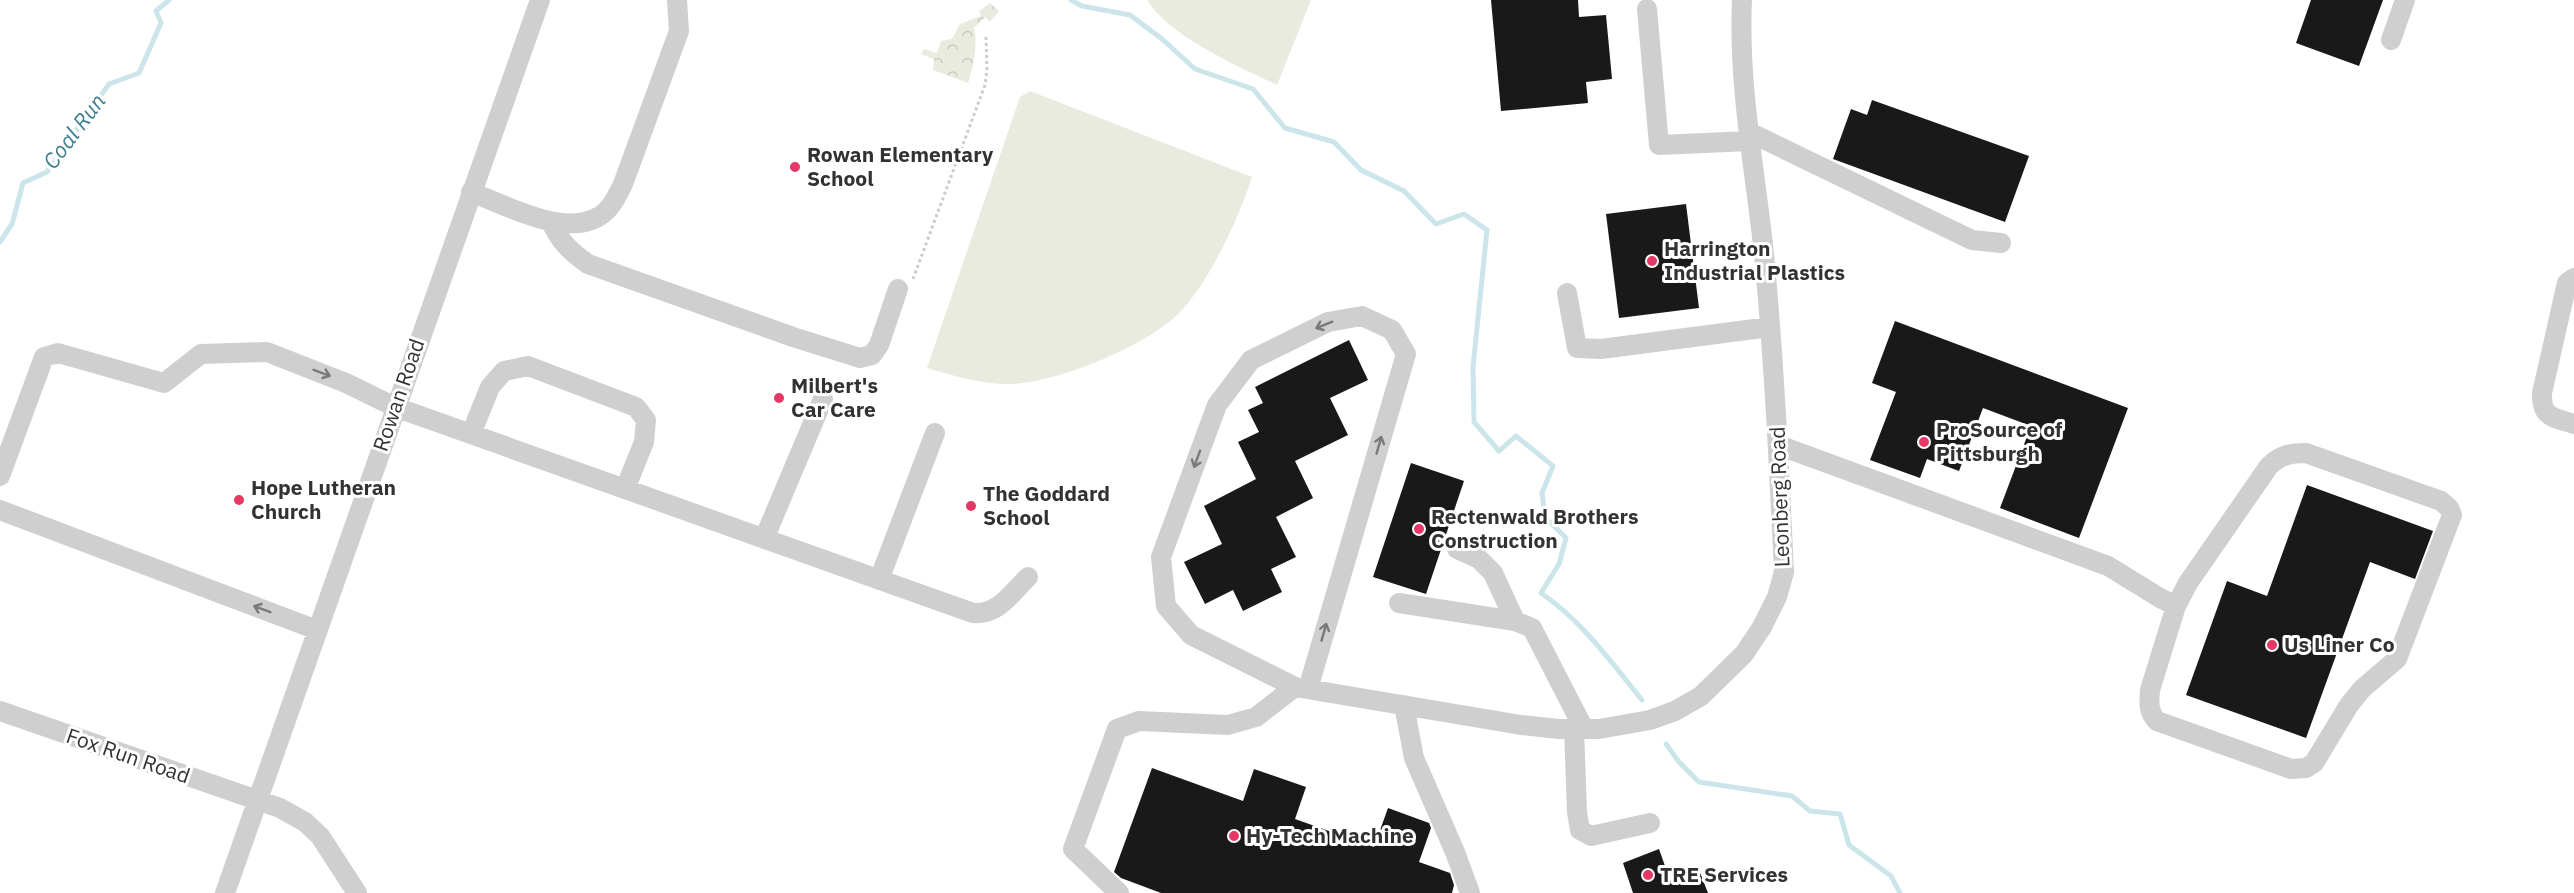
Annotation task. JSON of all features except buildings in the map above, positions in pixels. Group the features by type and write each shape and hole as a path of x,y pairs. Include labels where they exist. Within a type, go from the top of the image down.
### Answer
{"street":[{"name":"Rowan Road","path":"225,893 540,0"},
{"path":"677,0 680,31"},
{"path":"471,192 551,222 576,225 599,217 612,205 623,184 691,0"},
{"name":"Leonberg Road","path":"1301,688 1406,354 1392,330 1362,316 1328,322 1251,360 1217,405 1161,557 1166,606 1191,635 1301,688 1521,725 1579,729 1630,724 1675,711 1701,696 1744,654 1762,627 1777,597 1784,572 1770,327 1746,107 1742,0"},
{"path":"2391,40 2405,0"},
{"path":"1647,9 1659,145 1749,137 1972,240 2001,243"},
{"path":"551,222 557,237 569,250 588,264 793,337 860,358 872,355 879,345 905,288"},
{"path":"2574,278 2566,283 2541,406 2547,415 2574,424"},
{"path":"1568,293 1577,348 1601,349 1770,327"},
{"path":"0,476 44,357 58,353 164,382 201,354 267,352 346,382 395,407 972,614 986,614 996,609 1028,577"},
{"path":"471,434 490,387 504,370 528,366 636,407 646,420 644,442 625,489"},
{"path":"765,539 823,399"},
{"path":"879,580 935,433"},
{"path":"1778,445 2108,566 2176,606"},
{"path":"2291,453 2306,453 2441,501 2449,508 2452,515 2397,659 2362,689 2338,719 2314,763 2306,768 2291,769 2157,721 2152,715 2148,704 2150,690 2176,606 2188,583 2269,466 2279,457 2291,453"},
{"path":"0,510 317,630"},
{"path":"1457,549 1479,559 1492,573 1515,621"},
{"path":"1399,603 1515,621 1532,628 1579,729 1577,812 1580,830 1591,836 1650,823"},
{"path":"1119,893 1073,849 1117,729 1139,721 1228,725 1256,717 1301,688"},
{"path":"1404,705 1414,758 1455,852 1470,893"},
{"name":"Fox Run Road","path":"0,711 280,808 305,822 320,836 357,893"}],"path":[{"path":"905,288 985,85 986,36"}],"green space":[{"path":"1147,0 1311,0 1277,85 1225,60 1188,38 1172,26"},
{"path":"990,3 999,11 990,22 985,17 974,28 975,56 968,83 933,70 934,59 921,54 924,49 937,53 941,41 952,39 960,24 981,16 979,11"},
{"path":"1030,91 1252,177 1231,230 1201,285 1179,313 1144,339 1096,362 1046,379 1023,383 984,382 927,368 1020,97"}],"waterway":[{"name":"Coal Run","path":"0,242 12,224 23,183 47,172 109,84 139,73 161,23 156,11 169,0"},
{"path":"1071,0 1082,6 1130,15 1162,39 1195,69 1253,89 1285,128 1334,142 1361,170 1404,191 1436,224 1464,214 1487,230 1473,367 1474,422 1499,451 1516,436 1553,466 1542,493 1545,517 1566,538 1559,564 1541,593 1583,629 1642,700"},
{"path":"1666,744 1679,762 1699,782 1792,796 1810,811 1840,814 1849,845 1891,876 1900,893"}],"place":[{"name":"Rowan Elementary School","path":"795,167"},
{"name":"Harrington Industrial Plastics","path":"1652,261"},
{"name":"Milbert's Car Care","path":"779,398"},
{"name":"ProSource of Pittsburgh","path":"1924,442"},
{"name":"Hope Lutheran Church","path":"239,500"},
{"name":"The Goddard School","path":"971,506"},
{"name":"Rectenwald Brothers Construction","path":"1419,529"},
{"name":"Us Liner Co","path":"2272,645"},
{"name":"Hy-Tech Machine","path":"1234,836"},
{"name":"TRE Services","path":"1648,875"}]}
